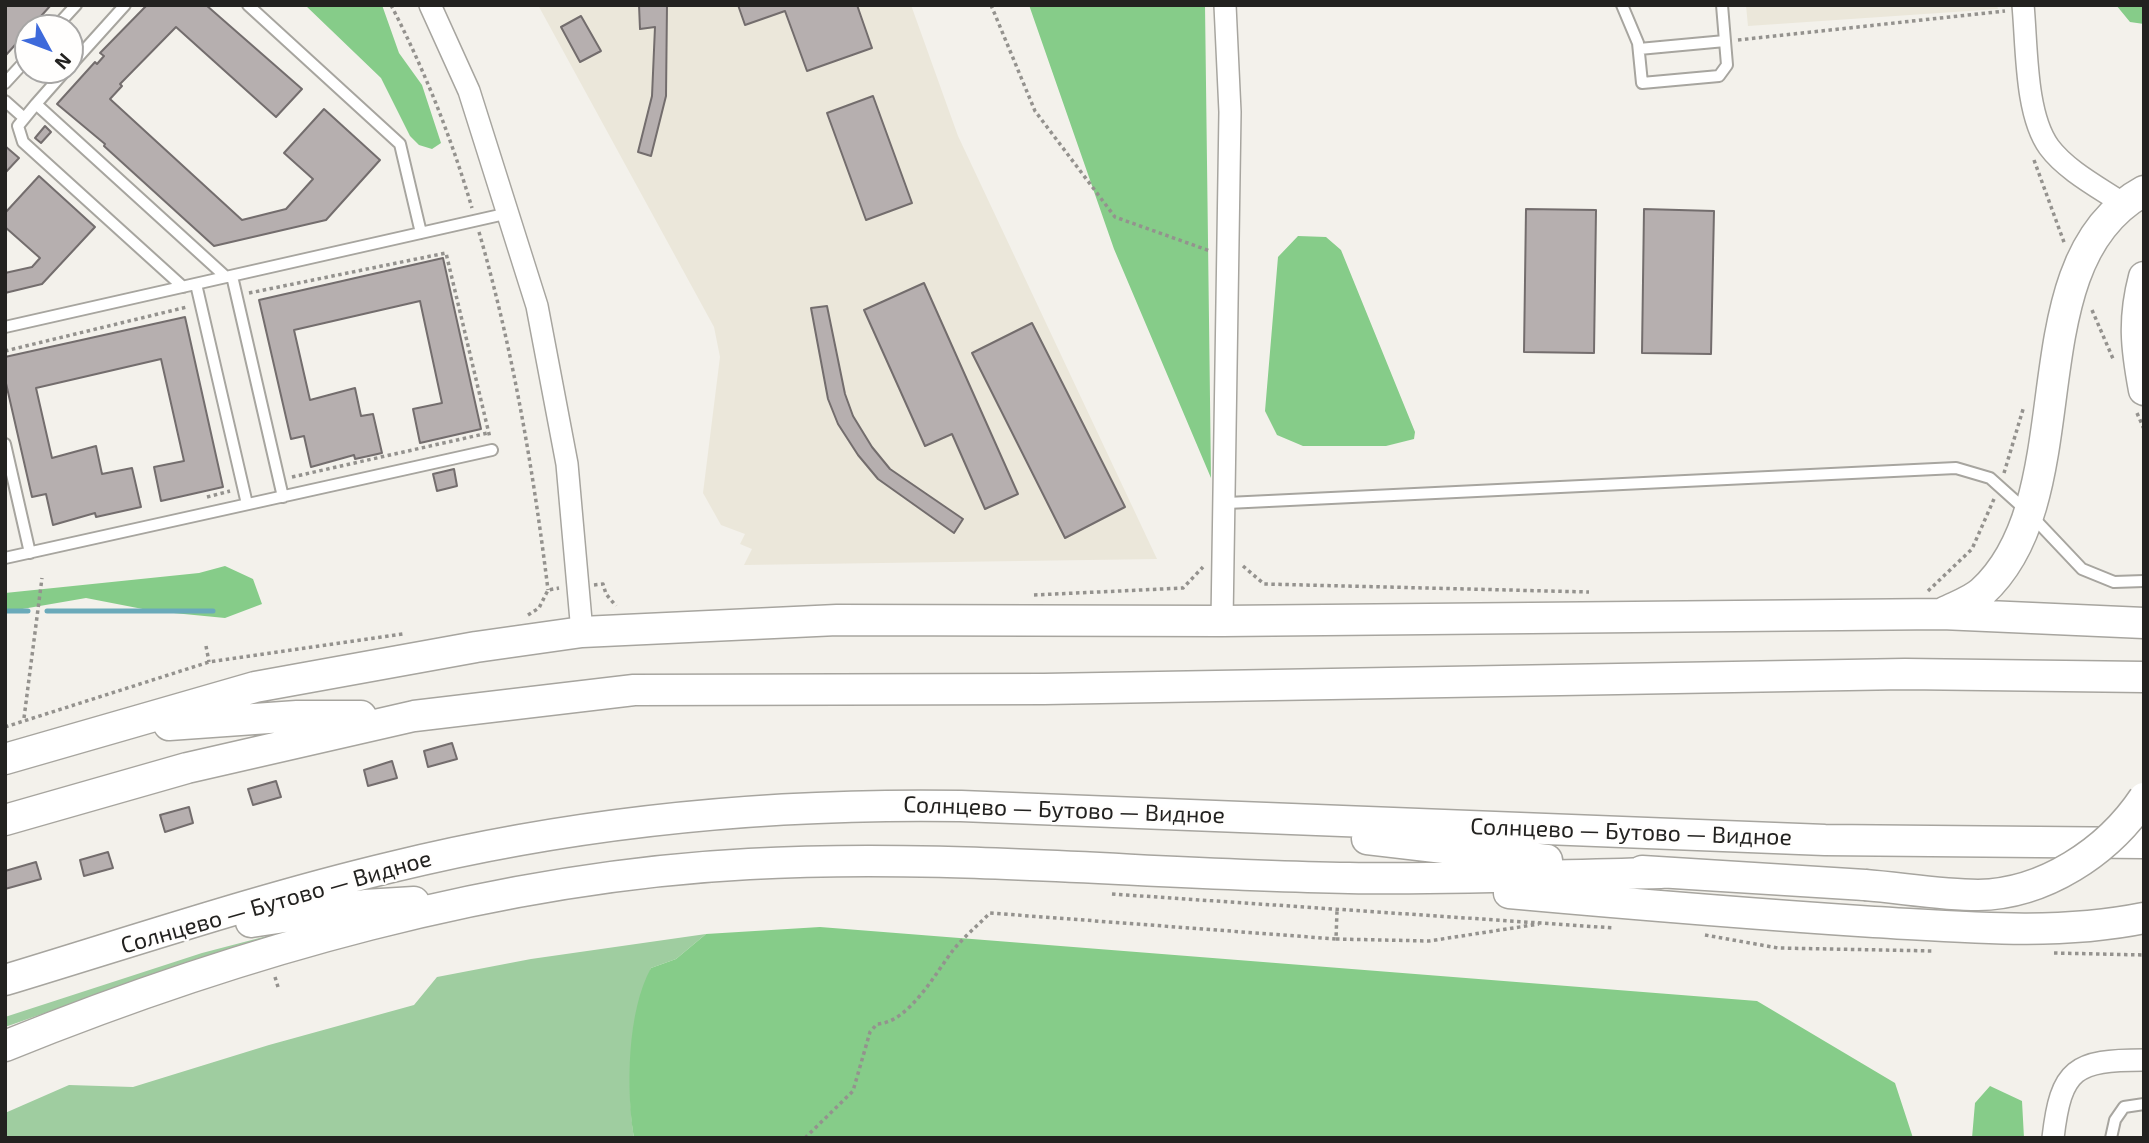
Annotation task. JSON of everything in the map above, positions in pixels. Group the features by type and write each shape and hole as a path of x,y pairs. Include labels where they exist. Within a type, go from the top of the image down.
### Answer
{"main road":[{"path":"1931,607 1980,595 2017,547 2029,513 2065,307 2083,255 2133,197"},
{"path":"2139,398 2135,315 2144,277"},
{"path":"5,759 256,687 476,647 582,632 837,620 1223,621 1931,607 2144,623"},
{"path":"5,820 187,768 414,716 634,690 1044,689 1905,674 2144,677"},
{"path":"111,729 297,716 414,716"},
{"path":"1138,811 1661,873 1980,895 2032,884 2073,867 2107,843 2144,798"},
{"name":"Солнцево — Бутово — Видное","path":"5,979 395,866 508,842 667,818 873,805 1138,811 1825,840 2144,843"},
{"path":"5,1046 98,1008 334,934 499,896 613,877 748,863 896,861 1351,878 1661,873"},
{"path":"1351,878 1721,912 2005,930 2112,925 2144,918"},
{"path":"117,946 365,905 499,896"}],"street":[{"path":"430,5 469,91 537,306 557,401 575,531 582,632"},
{"path":"1223,621 1227,503 1230,112 1226,5"},
{"path":"2023,6 2039,129 2049,148 2062,161 2133,197"},
{"path":"2053,1138 2059,1094 2073,1074 2086,1065 2102,1061 2144,1060"}],"lane":[{"path":"84,50 125,5"},
{"path":"248,5 398,142 421,233"},
{"path":"1622,5 1639,49 1642,83 1719,76 1727,65 1722,5"},
{"path":"1639,49 1725,41"},
{"path":"54,84 23,117 18,130 23,142 183,287"},
{"path":"5,101 23,117"},
{"path":"36,104 229,276 237,295 283,496"},
{"path":"5,327 509,213"},
{"path":"196,284 247,504"},
{"path":"5,444 30,553"},
{"path":"5,558 492,450"},
{"path":"1227,503 1956,468 1990,478 2029,513 2082,569 2114,582 2144,581"},
{"path":"2111,1138 2115,1120 2124,1107 2144,1104"}],"path":[{"path":"391,5 424,70 454,149 501,309 534,474 548,590"},
{"path":"991,5 1035,111 1115,217 1229,258"},
{"path":"1725,41 2023,6"},
{"path":"2032,147 2034,161 2077,275 2118,370"},
{"path":"237,295 446,253 492,450"},
{"path":"5,351 201,304"},
{"path":"1931,607 1972,549 2000,487 2027,397"},
{"path":"2139,398 2144,429"},
{"path":"1238,563 1264,584 1598,592"},
{"path":"24,719 42,578"},
{"path":"206,646 209,662"},
{"path":"1105,894 1616,928"},
{"path":"1336,939 1337,911"},
{"path":"805,1138 853,1091 870,1032 877,1024 888,1024 918,998 956,946 990,914 1336,939 1429,941 1547,923"},
{"path":"1699,934 1778,948"},
{"path":"275,977 278,987"}],"shaded area":[{"path":"538,5 911,5 958,136 1157,559 744,565 752,549 740,544 745,534 721,525 703,493 720,357 714,327"},
{"path":"1746,5 1997,5 1998,9 1748,26"}],"green space":[{"path":"305,5 382,5 399,53 422,85 441,143 432,149 419,145 410,136 381,78"},
{"path":"1029,5 1205,5 1211,478 1114,249"},
{"path":"2116,5 2144,5 2144,24 2130,22"},
{"path":"1298,236 1326,237 1341,250 1415,432 1414,439 1386,446 1303,446 1277,435 1265,411 1278,257"},
{"path":"225,566 253,579 262,604 225,618 153,611 86,598 5,612 5,593 199,573"},
{"path":"336,918 151,976 5,1027 5,1017 202,953"},
{"path":"820,927 1757,1001 1895,1083 1913,1138 634,1138 631,1119 630,1051 637,1006 651,968 676,959 706,934"},
{"path":"706,934 676,959 651,968 633,1052 631,1116 634,1138 5,1138 5,1113 69,1085 133,1087 269,1045 414,1005 437,977 531,959"},
{"path":"1990,1086 2022,1101 2024,1138 1972,1138 1975,1103"}],"building":[{"path":"5,5 51,5 43,14 14,14 14,46 5,54"},
{"path":"147,5 206,5 302,89 276,117 176,27 120,84 122,86 110,99 242,220 286,209 313,179 284,153 324,109 380,160 326,220 214,246 104,146 105,144 57,104 75,84 84,84 84,74 104,56 100,53"},
{"path":"639,5 667,5 666,96 651,156 638,152 652,96 655,27 640,29"},
{"path":"738,5 857,5 872,48 807,71 785,11 745,25"},
{"path":"581,16 601,51 580,62 561,27"},
{"path":"873,96 912,203 866,220 827,113"},
{"path":"45,126 51,132 41,143 35,138"},
{"path":"5,146 19,158 5,173"},
{"path":"39,176 95,227 42,284 5,293 5,273 32,267 40,258 5,227 5,213"},
{"path":"1526,209 1596,210 1594,353 1524,352"},
{"path":"1644,209 1714,211 1711,354 1642,353"},
{"path":"443,258 481,429 420,443 413,409 442,403 420,301 294,330 310,400 355,388 361,416 373,414 382,453 355,459 354,455 311,467 304,436 291,439 259,300"},
{"path":"924,283 1018,494 985,509 952,434 925,446 864,310"},
{"path":"827,306 845,394 853,416 872,447 890,469 963,519 954,533 878,479 838,424 828,399 811,308"},
{"path":"185,317 223,487 161,501 154,467 184,461 161,359 36,388 52,458 96,446 102,474 132,468 141,507 96,517 95,513 53,525 46,494 32,497 5,379 5,357"},
{"path":"1032,323 1125,507 1065,538 972,353"},
{"path":"454,469 457,486 437,491 433,474"},
{"path":"452,743 457,759 428,767 424,751"},
{"path":"392,761 397,778 368,786 364,770"},
{"path":"276,781 281,797 253,805 248,789"},
{"path":"189,807 193,823 165,832 160,815"},
{"path":"108,852 113,868 84,876 80,860"},
{"path":"36,862 41,879 5,889 5,871"}],"waterway":[{"path":"5,611 28,611"},
{"path":"47,611 213,611"}]}
